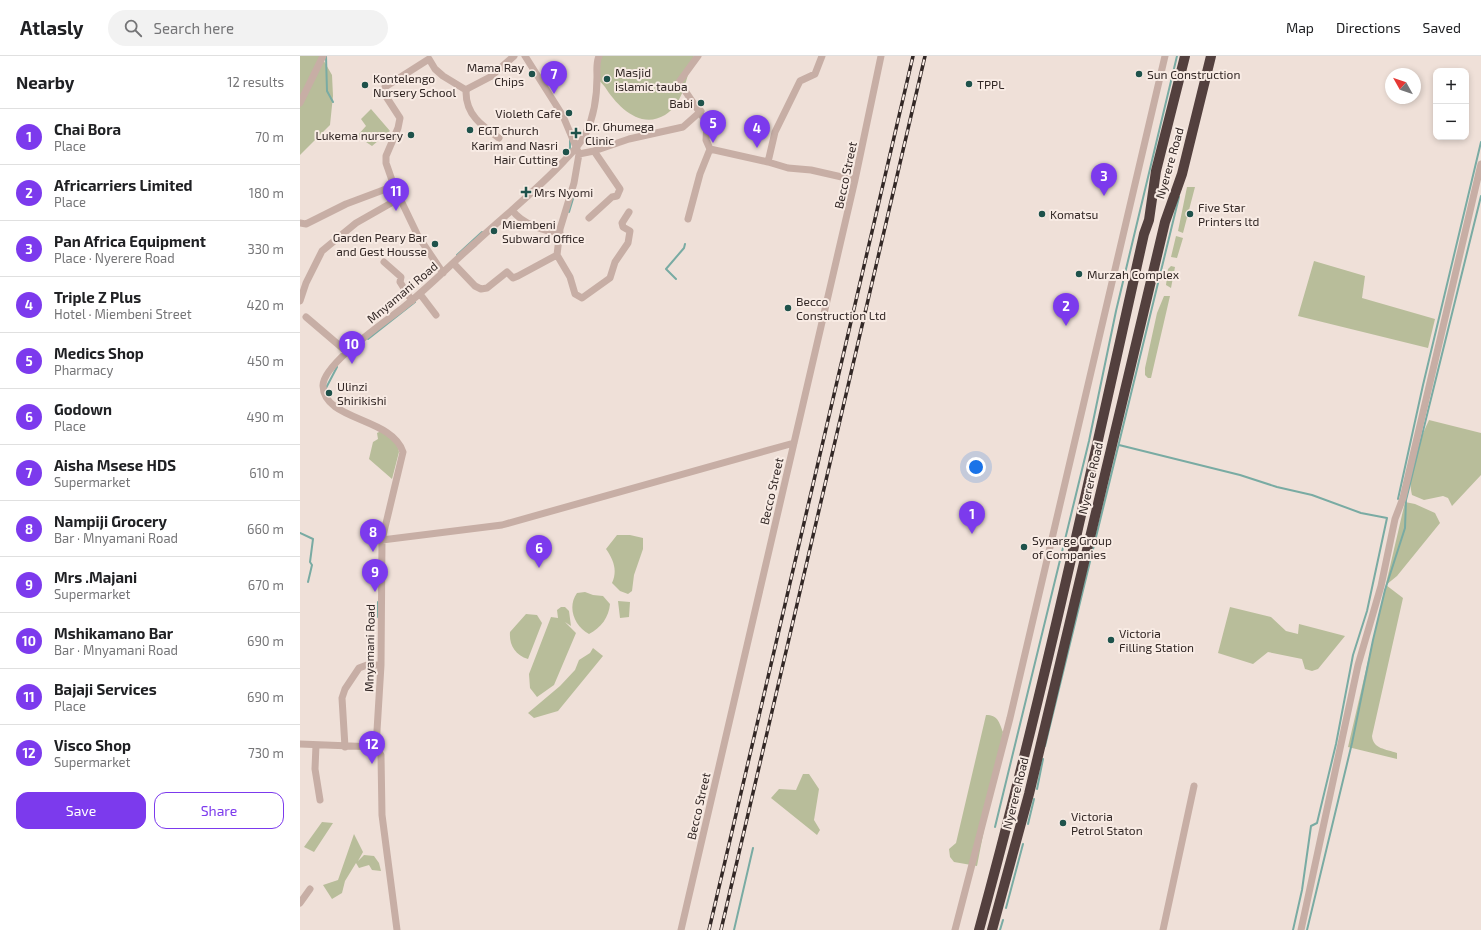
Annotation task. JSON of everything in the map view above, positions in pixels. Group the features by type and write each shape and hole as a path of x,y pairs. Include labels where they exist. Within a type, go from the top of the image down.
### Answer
{"highway":[{"name":"Nyerere Road","path":"979,930 1010,812 1102,426 1144,234 1150,220 1156,171 1185,56"},
{"name":"Nyerere Road","path":"992,930 1029,794 1165,222 1182,174 1211,56"}],"street":[{"path":"300,103 323,56"},
{"path":"466,90 490,77 514,56"},
{"path":"525,56 563,116 577,146 579,154 574,183 560,233 557,255 567,272 575,294 582,298 610,278 615,262 628,243 630,231 623,227 622,223 630,212"},
{"name":"Mnyamani Road","path":"397,930 382,815 380,756 376,747 381,665 382,540 403,452 400,444 390,434 334,406 328,401 324,394 324,377 328,370 347,352 412,301 454,264 550,176 577,146 586,134 593,110 596,65 599,56"},
{"path":"688,219 700,174 710,149 706,140 707,123 701,111 679,82 698,56"},
{"path":"768,162 775,132 784,111 800,81 815,74 822,56"},
{"name":"Becco Street","path":"681,930 855,180 881,56"},
{"path":"955,930 1010,718 1165,56"},
{"path":"443,273 418,236 394,186 386,156 398,128 400,118 387,98 385,87 429,60 435,69 443,76 466,90 470,113 480,124 500,138"},
{"path":"579,154 594,151 629,139 684,127 701,111"},
{"path":"710,149 788,168 811,170 855,180"},
{"path":"589,218 612,197 617,196 620,189 594,151"},
{"path":"1301,930 1358,665 1381,586 1395,519 1403,498 1481,164"},
{"path":"300,223 306,224 346,204 394,186"},
{"path":"300,301 306,283 322,251 356,223 400,198"},
{"path":"512,210 525,221 536,227 560,233"},
{"path":"454,264 481,289 487,288 507,272 513,278 557,255"},
{"path":"384,262 401,277 400,282 412,301"},
{"path":"420,294 436,315"},
{"path":"306,317 347,352"},
{"path":"382,540 502,525 794,443"},
{"path":"345,747 342,696 345,689 359,668 367,665 381,665"},
{"path":"300,744 345,747 376,747"},
{"path":"316,745 315,769 320,800"},
{"path":"1163,930 1194,786"},
{"path":"300,903 310,889"}],"green space":[{"path":"300,56 321,56 332,75 333,96 330,125 300,155"},
{"path":"597,56 694,56 681,96 672,110 656,119 647,120 630,114 616,102 598,79 596,70"},
{"path":"371,109 390,131 372,146 357,136 366,126 361,119"},
{"path":"1187,187 1195,187 1183,233 1178,231"},
{"path":"1176,236 1183,238 1177,258 1171,257"},
{"path":"1314,261 1365,276 1362,298 1435,319 1428,348 1298,316"},
{"path":"1171,266 1175,267 1171,288 1166,285 1168,269"},
{"path":"1164,296 1170,296 1151,378 1148,378 1145,375 1145,368 1157,313"},
{"path":"1429,420 1481,433 1481,475 1452,506 1448,498 1443,496 1424,500 1412,495 1411,476 1414,457"},
{"path":"381,431 397,444 399,452 392,479 369,459 373,442 378,439 377,433"},
{"path":"1405,502 1415,504 1435,513 1440,523 1397,576 1386,585 1403,598 1372,736 1377,746 1397,753 1397,759 1348,747"},
{"path":"617,535 630,535 643,538 643,549 634,575 632,591 628,594 620,591 612,583 615,569 611,557 606,549"},
{"path":"585,592 603,596 610,604 604,622 589,634 579,626 572,610 574,598 577,593"},
{"path":"618,601 630,602 629,617 620,618"},
{"path":"561,607 565,607 569,611 571,626 565,622 576,633 554,685 537,697 530,688 529,674 551,617 558,618 557,610"},
{"path":"1230,607 1271,617 1286,631 1298,634 1299,624 1345,636 1318,669 1312,671 1305,669 1302,659 1268,652 1253,664 1218,653"},
{"path":"526,614 537,615 542,623 528,659 516,652 510,637 510,632"},
{"path":"593,648 603,656 558,711 534,718 528,713 560,686 575,670 579,660 590,653"},
{"path":"986,715 996,718 1003,732 977,866 954,862 950,857 949,849 956,843"},
{"path":"803,774 809,774 819,789 814,820 820,830 817,835 771,798 779,789 796,790"},
{"path":"322,822 333,823 314,852 304,847"},
{"path":"354,834 363,852 358,861 364,855 374,856 379,863 381,871 372,870 369,865 359,868 356,863 345,881 342,893 332,899 323,885 338,880"}],"waterway":[{"path":"326,56 327,91 333,102"},
{"path":"995,827 1089,441 1116,311 1177,56"},
{"path":"566,155 570,148 570,140"},
{"path":"1398,499 1423,385 1481,142"},
{"path":"569,212 575,192"},
{"path":"1307,930 1352,743 1385,590 1405,528 1406,500 1481,196"},
{"path":"1045,746 1179,197"},
{"path":"457,255 482,232"},
{"path":"676,279 666,269 684,248 685,244"},
{"path":"368,339 415,302"},
{"path":"326,388 337,367"},
{"path":"1119,445 1240,475 1277,487 1312,495 1361,513 1387,518 1367,611 1353,655 1336,744 1317,823 1311,826 1302,890 1293,930"},
{"path":"300,533 313,539 310,562 312,565 308,582"},
{"path":"378,602 378,617"},
{"path":"1037,789 1043,759"},
{"path":"1028,824 1034,799"},
{"path":"1006,908 1023,844"},
{"path":"734,930 753,848"},
{"path":"1000,930 1003,920"}],"railway":[{"path":"709,930 913,56"},
{"path":"721,930 925,56"}],"place":[{"name":"Mama Ray Chips","path":"532,74"},
{"name":"Sun Construction","path":"1139,74"},
{"name":"Masjid islamic tauba","path":"607,79"},
{"name":"TPPL","path":"969,84"},
{"name":"Kontelengo Nursery School","path":"365,85"},
{"name":"Aisha Msese HDS","path":"554,94"},
{"name":"Babi","path":"701,103"},
{"name":"Violeth Cafe","path":"569,113"},
{"name":"EGT church","path":"470,130"},
{"name":"Dr. Ghumega Clinic","path":"576,133"},
{"name":"Lukema nursery","path":"411,135"},
{"name":"Medics Shop","path":"713,143"},
{"name":"Triple Z Plus","path":"757,148"},
{"name":"Karim and Nasri Hair Cutting","path":"566,152"},
{"name":"Mrs Nyomi","path":"526,192"},
{"name":"Pan Africa Equipment","path":"1104,196"},
{"name":"Bajaji Services","path":"396,211"},
{"name":"Komatsu","path":"1042,214"},
{"name":"Five Star Printers ltd","path":"1190,214"},
{"name":"Miembeni Subward Office","path":"494,231"},
{"name":"Garden Peary Bar and Gest Housse","path":"435,244"},
{"name":"Murzah Complex","path":"1079,274"},
{"name":"Becco Construction Ltd","path":"788,308"},
{"name":"Africarriers Limited","path":"1066,326"},
{"name":"Mshikamano Bar","path":"352,364"},
{"name":"Ulinzi Shirikishi","path":"329,393"},
{"name":"Chai Bora","path":"972,534"},
{"name":"Synarge Group of Companies","path":"1024,547"},
{"name":"Nampiji Grocery","path":"373,552"},
{"name":"Godown","path":"539,568"},
{"name":"Mrs .Majani","path":"375,592"},
{"name":"Victoria Filling Station","path":"1111,640"},
{"name":"Visco Shop","path":"372,764"},
{"name":"Victoria Petrol Staton","path":"1063,823"}]}
